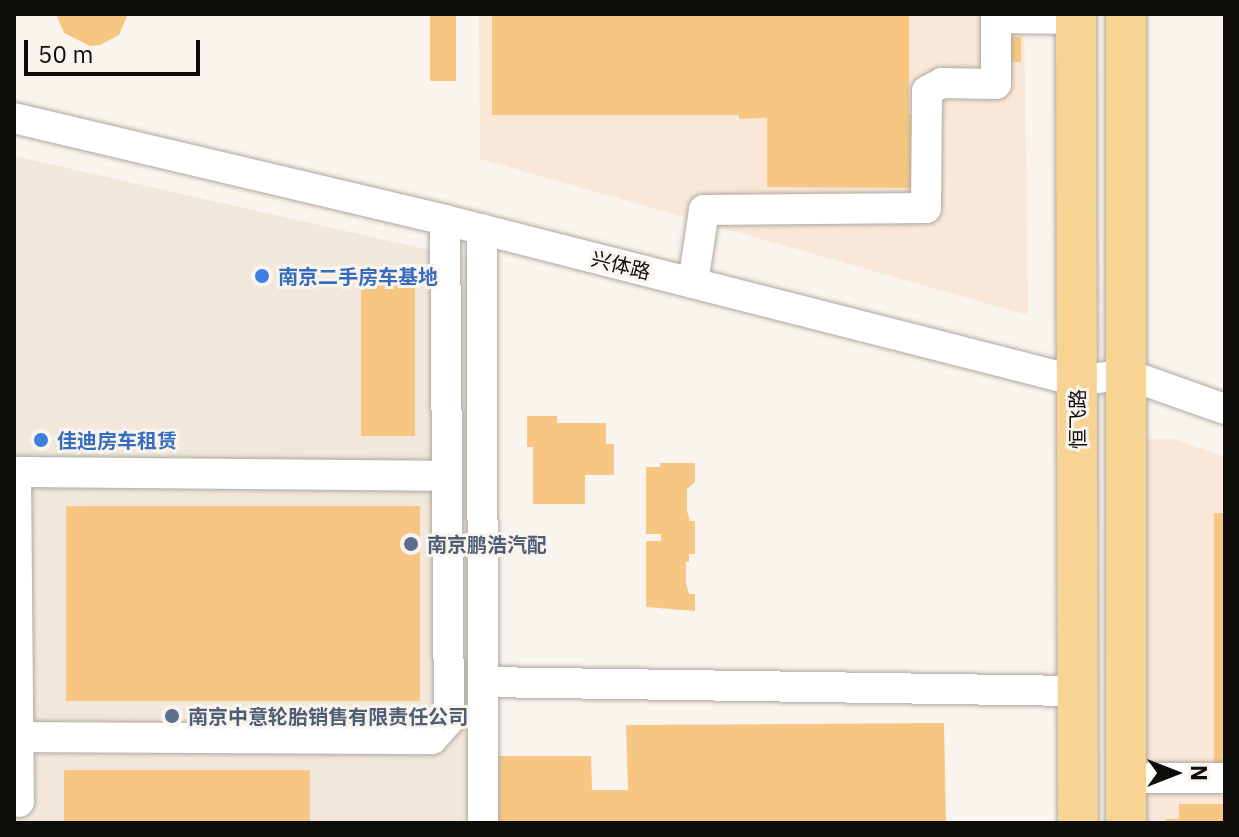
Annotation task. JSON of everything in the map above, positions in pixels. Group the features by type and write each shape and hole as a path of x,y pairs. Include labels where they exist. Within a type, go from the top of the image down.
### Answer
{"main road":[{"path":"1126,14 1126,823"},
{"name":"恒飞路","path":"1076,17 1078,823"}],"lane":[{"path":"693,283 704,210 926,208 927,91 942,83 996,84 996,16 1076,17"},
{"name":"兴体路","path":"14,118 482,229 1077,381 1126,374 1225,409"},
{"path":"19,737 432,739 449,720 445,220"},
{"path":"482,229 483,823"},
{"path":"19,802 15,472 447,476"},
{"path":"483,682 1078,691"},
{"path":"1126,778 1225,778"}],"shaded area":[{"path":"479,14 1024,14 1028,315 480,159"},
{"path":"14,156 474,260 469,823 14,823"},
{"path":"1146,439 1174,439 1225,457 1225,823 1138,823 1138,461"}],"building":[{"path":"56,14 128,14 119,35 100,45 90,46 64,33"},
{"path":"430,14 456,14 456,81 430,81"},
{"path":"492,14 909,14 909,114 921,114 919,188 767,187 767,118 739,119 739,115 492,115"},
{"path":"1008,37 1021,37 1021,62 1008,62"},
{"path":"361,274 415,274 415,436 361,436"},
{"path":"527,416 557,416 557,423 606,423 606,444 614,444 614,475 585,475 585,504 533,504 533,447 527,447"},
{"path":"660,463 695,463 695,482 687,489 687,511 690,521 695,521 695,554 689,554 689,562 686,562 686,584 689,594 695,594 695,611 646,607 646,541 661,541 661,534 646,534 646,467 660,467"},
{"path":"66,506 420,506 420,701 66,701"},
{"path":"1214,513 1225,513 1225,767 1214,767"},
{"path":"944,723 946,823 496,823 495,756 591,756 592,790 628,790 626,725"},
{"path":"64,770 310,770 310,823 64,823"},
{"path":"1179,804 1225,804 1225,823 1166,823 1166,819 1179,819"}],"place":[{"name":"南京二手房车基地","path":"262,276"},
{"name":"佳迪房车租赁","path":"41,440"},
{"name":"南京鹏浩汽配","path":"411,544"},
{"name":"南京中意轮胎销售有限责任公司","path":"172,716"}]}
